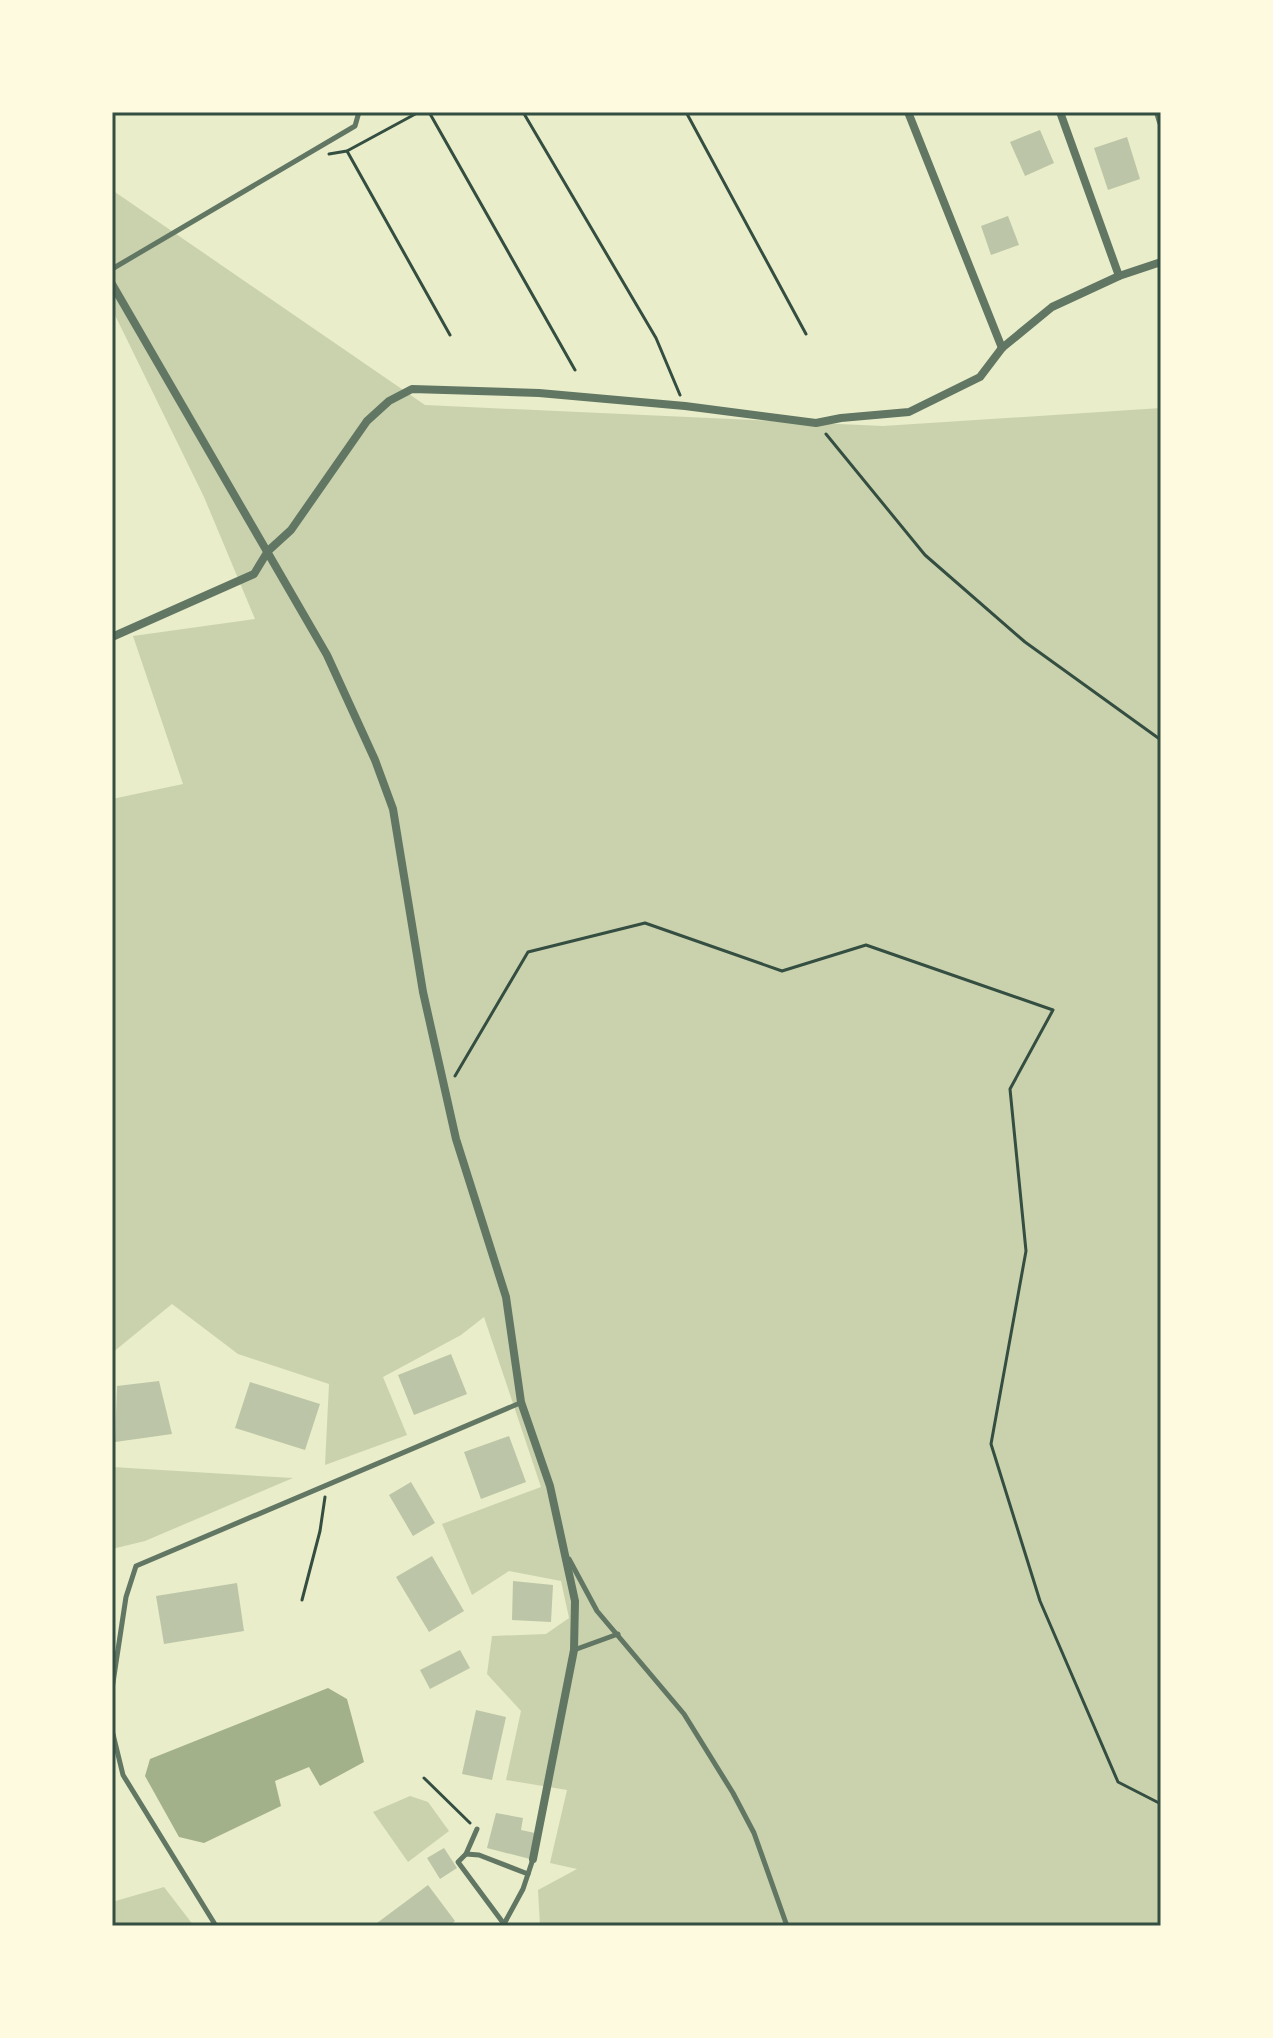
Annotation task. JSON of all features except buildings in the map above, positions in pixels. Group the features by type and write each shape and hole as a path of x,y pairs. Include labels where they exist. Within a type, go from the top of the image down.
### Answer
{"street":[{"path":"908,112 1002,348"},
{"path":"1060,112 1119,276"},
{"path":"1158,112 1161,122"},
{"path":"112,637 254,574 268,551 291,530 367,421 389,401 412,389 539,393 685,406 816,423 909,412 980,377 1002,348 1052,307 1119,276 1161,262"},
{"path":"112,284 327,655 362,728 393,809 423,992 456,1139 506,1297 521,1402 550,1486 575,1601 574,1650 533,1859"}],"lane":[{"path":"112,269 355,126 359,112"},
{"path":"112,1689 126,1597 136,1566 521,1402"},
{"path":"565,1553 597,1611 684,1714 733,1793 754,1833 787,1926"},
{"path":"574,1650 618,1634"},
{"path":"112,1730 123,1775 216,1926"},
{"path":"477,1829 466,1854 458,1862 503,1925 533,1859"},
{"path":"466,1854 479,1855 528,1874"}],"path":[{"path":"320,156 347,151 419,112"},
{"path":"429,112 575,370"},
{"path":"523,112 649,325 685,406"},
{"path":"686,112 806,334"},
{"path":"347,151 450,335"},
{"path":"816,423 925,555 1025,642 1161,740"},
{"path":"453,1079 528,952 645,923 782,971 866,945 1053,1010 1010,1089 1026,1251 991,1444 1040,1601 1118,1782 1161,1804"},
{"path":"302,1600 320,1531 326,1485"},
{"path":"424,1778 477,1829"}],"shaded area":[{"path":"112,190 425,405 883,426 1161,408 1161,1926 540,1926 538,1890 577,1869 550,1863 567,1790 506,1780 521,1711 487,1674 492,1636 546,1634 569,1618 561,1581 509,1571 472,1595 442,1524 541,1487 484,1317 461,1335 383,1377 407,1435 325,1465 329,1384 238,1354 172,1304 112,1353 112,799 183,784 133,636 255,619 204,497 112,309"},
{"path":"112,1467 293,1478 145,1541 112,1549"},
{"path":"328,1688 347,1699 364,1762 320,1786 309,1767 275,1781 281,1806 204,1843 179,1837 145,1776 150,1759"},
{"path":"410,1796 428,1802 449,1831 408,1862 373,1812"},
{"path":"164,1887 194,1926 112,1926 112,1902"}]}
